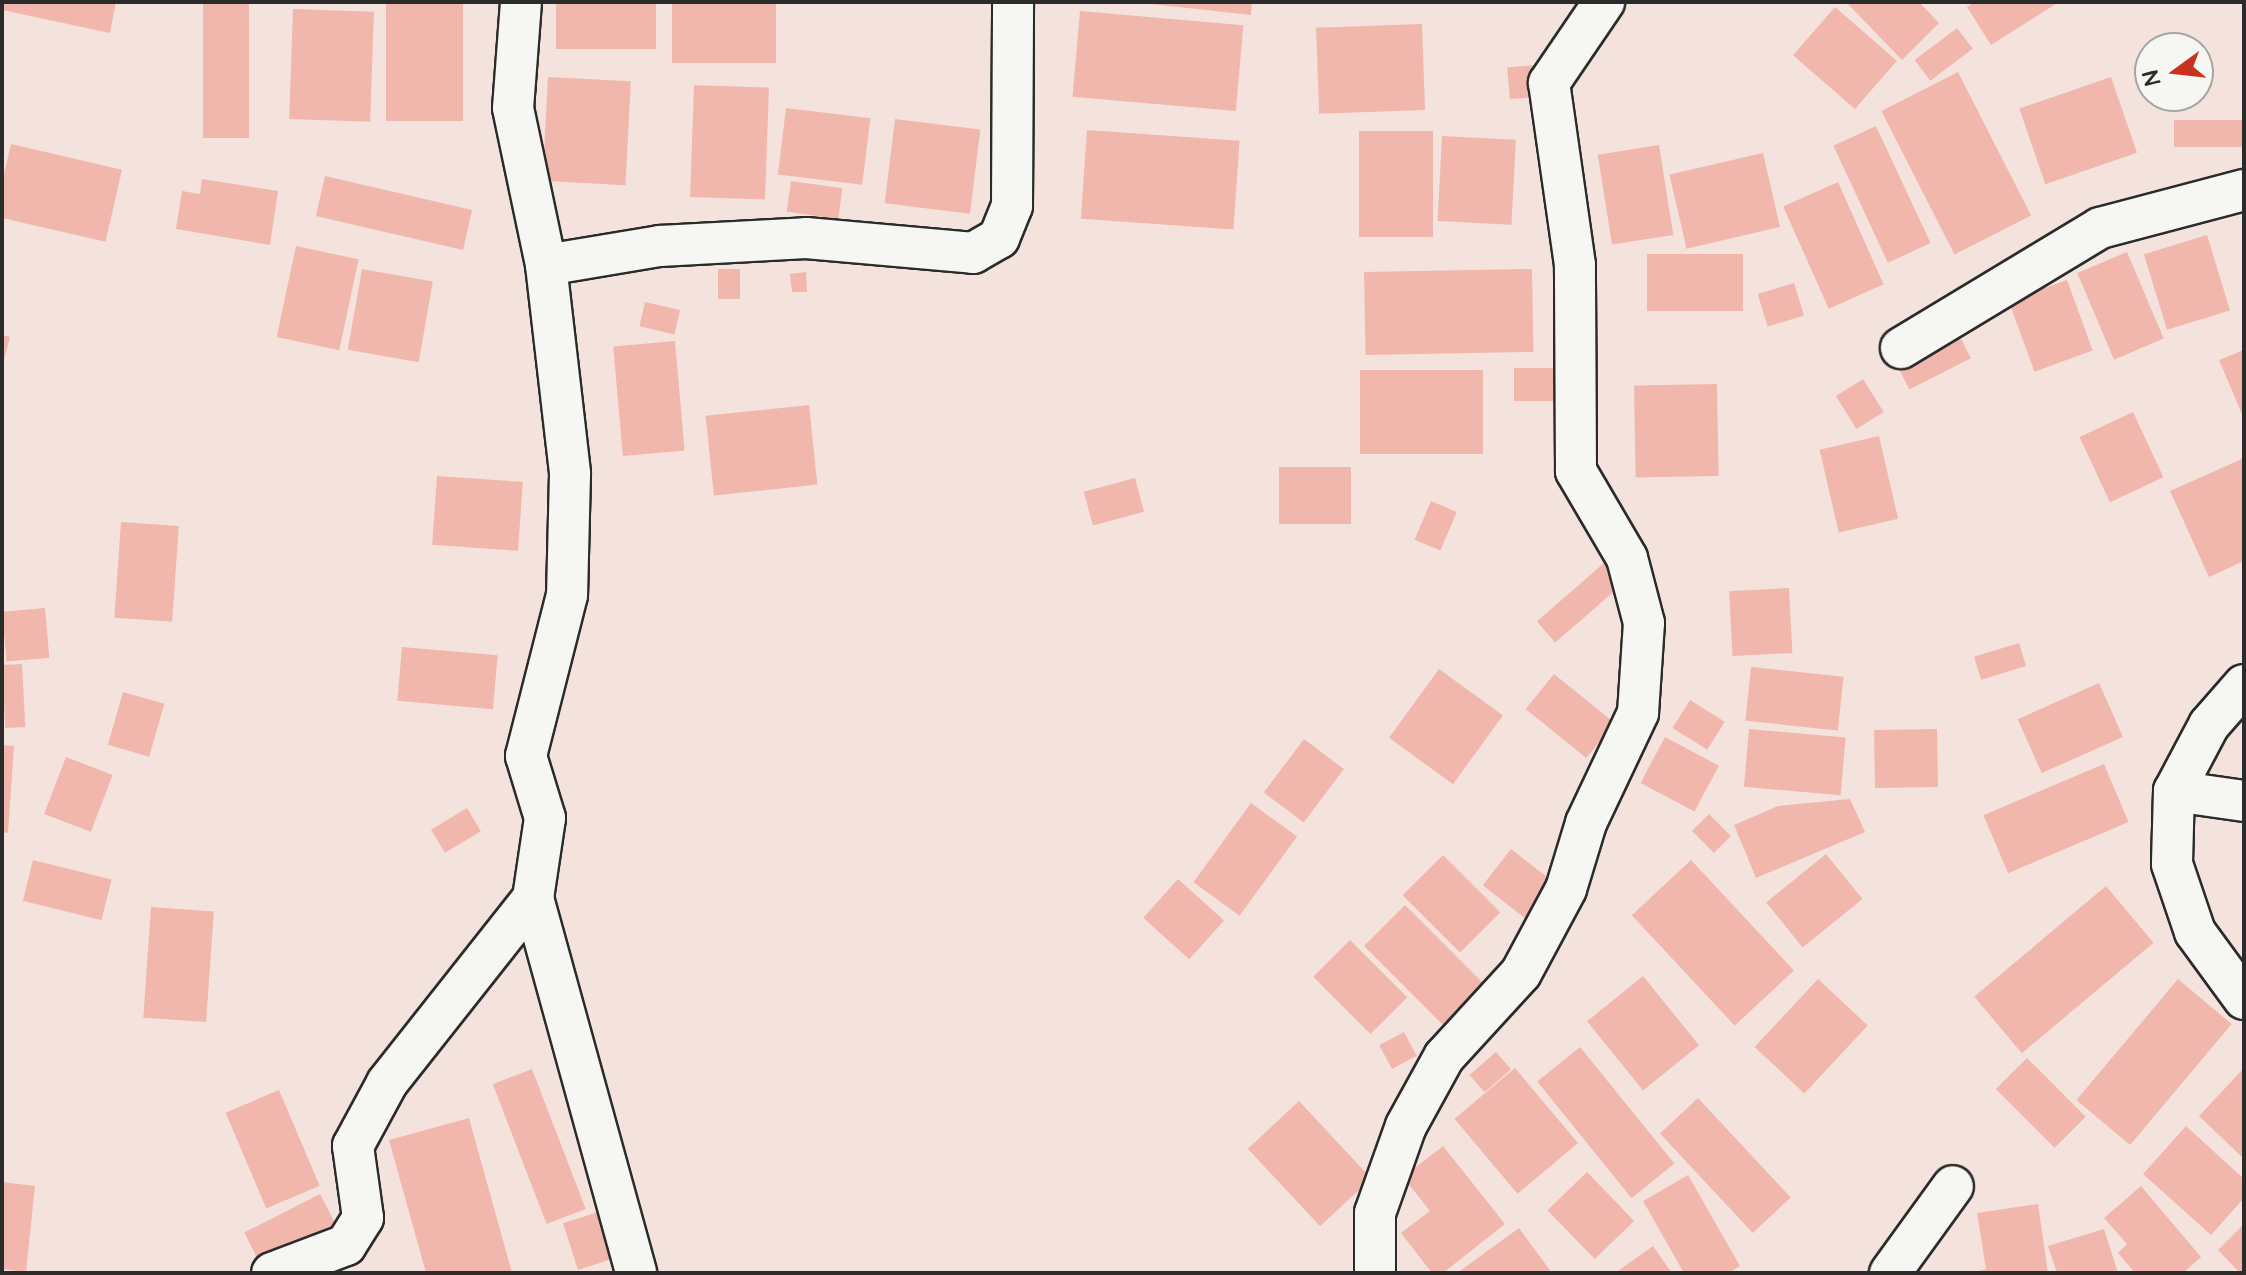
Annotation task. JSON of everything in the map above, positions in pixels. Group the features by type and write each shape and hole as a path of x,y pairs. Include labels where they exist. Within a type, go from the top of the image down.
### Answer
{"street":[{"path":"521,2 513,108 546,265 570,474 567,595 526,756 545,818 533,898 636,1273"},
{"path":"546,265 660,246 806,238 973,253 999,238 1012,206 1013,2"},
{"path":"1375,1273 1375,1213 1406,1126 1444,1057 1521,973 1566,889 1586,823 1638,713 1644,623 1627,558 1576,471 1575,265 1549,83 1604,2"},
{"path":"1901,348 2100,228 2244,190"},
{"path":"2244,685 2209,725 2174,791 2172,864 2195,932 2244,999"},
{"path":"2174,791 2244,801"},
{"path":"272,1273 346,1245 363,1218 353,1146 387,1083 533,898"},
{"path":"1890,1273 1953,1186"}],"building":[{"path":"2,2 116,2 110,33 2,10"},
{"path":"203,2 249,2 249,138 203,138"},
{"path":"386,2 463,2 463,121 386,121"},
{"path":"556,2 656,2 656,49 556,49"},
{"path":"672,2 776,2 776,63 672,63"},
{"path":"1133,2 1252,2 1251,15"},
{"path":"1846,2 1919,2 1939,23 1902,60"},
{"path":"1975,2 2059,2 1991,45 1967,7"},
{"path":"1835,7 1897,61 1855,109 1793,55"},
{"path":"293,9 374,12 370,122 289,119"},
{"path":"1080,11 1243,25 1236,111 1073,97"},
{"path":"1422,24 1425,110 1319,114 1316,28"},
{"path":"1957,28 1973,49 1930,81 1915,60"},
{"path":"1535,65 1538,97 1510,99 1507,67"},
{"path":"1958,72 2031,215 1954,254 1881,111"},
{"path":"548,77 631,81 625,185 543,181"},
{"path":"2111,77 2137,153 2045,184 2019,109"},
{"path":"694,85 769,88 765,200 690,197"},
{"path":"786,108 870,118 862,185 778,175"},
{"path":"895,119 980,129 970,214 885,203"},
{"path":"2174,120 2244,120 2244,147 2174,147"},
{"path":"1876,126 1931,243 1888,263 1833,146"},
{"path":"1087,130 1240,141 1233,229 1081,219"},
{"path":"1359,131 1433,131 1433,237 1359,237"},
{"path":"1442,136 1516,140 1511,225 1438,221"},
{"path":"11,144 122,170 105,242 2,218 2,183"},
{"path":"1659,145 1673,235 1612,245 1598,155"},
{"path":"1763,153 1780,227 1687,249 1669,175"},
{"path":"325,176 472,210 463,250 316,216"},
{"path":"202,179 278,191 270,245 176,229 182,191 200,194"},
{"path":"791,181 842,188 838,219 787,212"},
{"path":"1838,182 1884,284 1829,309 1783,206"},
{"path":"2207,235 2230,311 2167,330 2144,254"},
{"path":"296,246 359,259 339,350 277,337"},
{"path":"2127,252 2164,339 2114,360 2077,273"},
{"path":"1647,254 1743,254 1743,311 1647,311"},
{"path":"362,269 433,282 419,362 348,350"},
{"path":"718,269 740,269 740,299 718,299"},
{"path":"1532,269 1533,352 1365,355 1364,272"},
{"path":"806,272 807,292 792,292 790,274"},
{"path":"2067,280 2093,350 2034,372 2009,301"},
{"path":"1794,283 1804,316 1768,327 1758,294"},
{"path":"645,302 680,310 674,334 639,326"},
{"path":"1955,327 1971,358 1909,390 1894,358"},
{"path":"2,335 10,337 3,363 2,363"},
{"path":"675,341 685,451 623,456 613,346"},
{"path":"2244,350 2244,419 2219,360"},
{"path":"1514,368 1560,368 1560,401 1514,401"},
{"path":"1360,370 1483,370 1483,454 1360,454"},
{"path":"1863,379 1884,412 1857,429 1836,396"},
{"path":"1717,384 1719,476 1636,477 1634,385"},
{"path":"809,405 817,485 714,495 706,416"},
{"path":"2133,412 2163,477 2110,502 2080,437"},
{"path":"1879,436 1898,519 1839,533 1820,450"},
{"path":"2244,458 2244,561 2209,577 2170,491"},
{"path":"1279,467 1351,467 1351,524 1279,524"},
{"path":"437,476 523,482 518,551 432,545"},
{"path":"1135,478 1144,512 1093,526 1084,492"},
{"path":"1431,501 1457,512 1440,551 1415,540"},
{"path":"121,522 179,526 172,622 114,618"},
{"path":"1604,563 1622,584 1555,643 1537,621"},
{"path":"1789,588 1792,653 1732,656 1729,591"},
{"path":"45,608 49,658 7,662 2,612"},
{"path":"2019,643 2026,666 1981,680 1974,657"},
{"path":"402,647 498,655 493,709 397,701"},
{"path":"22,664 25,727 5,728 2,665"},
{"path":"1751,667 1843,677 1838,730 1745,721"},
{"path":"1439,669 1503,715 1453,784 1389,738"},
{"path":"1554,674 1615,723 1586,758 1526,709"},
{"path":"2099,683 2123,737 2042,773 2018,719"},
{"path":"123,692 164,704 149,757 108,745"},
{"path":"1690,700 1725,722 1707,750 1673,728"},
{"path":"1749,729 1846,737 1841,795 1744,787"},
{"path":"1937,729 1938,787 1875,788 1874,730"},
{"path":"1665,737 1719,766 1694,812 1641,783"},
{"path":"1304,739 1344,769 1304,823 1264,793"},
{"path":"2,745 14,746 8,833 2,832"},
{"path":"66,757 113,775 91,832 44,814"},
{"path":"2104,764 2129,822 2008,873 1983,815"},
{"path":"1850,799 1865,832 1756,878 1734,825 1778,806"},
{"path":"1251,803 1297,837 1240,916 1193,882"},
{"path":"467,808 481,831 445,853 431,830"},
{"path":"1709,814 1731,836 1714,853 1692,831"},
{"path":"1511,849 1554,883 1526,919 1483,885"},
{"path":"1826,854 1863,899 1803,948 1766,902"},
{"path":"1443,855 1500,912 1460,953 1403,895"},
{"path":"33,860 112,880 101,920 23,901"},
{"path":"1691,860 1794,970 1735,1026 1632,915"},
{"path":"1178,879 1224,920 1189,959 1143,918"},
{"path":"2106,886 2154,943 2022,1053 1974,997"},
{"path":"1405,905 1488,988 1447,1029 1364,946"},
{"path":"151,907 214,911 206,1022 143,1018"},
{"path":"1350,940 1407,997 1371,1034 1313,977"},
{"path":"1643,976 1699,1045 1643,1090 1587,1021"},
{"path":"1818,979 1868,1025 1804,1093 1755,1047"},
{"path":"2178,979 2232,1024 2130,1145 2076,1100"},
{"path":"1404,1032 1417,1056 1392,1069 1379,1045"},
{"path":"1580,1047 1674,1164 1632,1198 1537,1082"},
{"path":"1496,1052 1511,1069 1485,1092 1470,1075"},
{"path":"2027,1058 2086,1117 2055,1148 1996,1089"},
{"path":"1515,1068 1578,1143 1517,1194 1454,1119"},
{"path":"2244,1068 2244,1159 2199,1116"},
{"path":"532,1069 586,1209 547,1224 493,1084"},
{"path":"279,1090 320,1186 266,1208 226,1113"},
{"path":"1698,1098 1791,1197 1753,1233 1660,1133"},
{"path":"1299,1101 1371,1179 1320,1226 1248,1149"},
{"path":"469,1118 512,1273 426,1273 389,1140"},
{"path":"2186,1126 2244,1179 2244,1198 2211,1235 2143,1174"},
{"path":"1443,1146 1505,1224 1443,1273 1432,1273 1401,1233 1430,1211 1403,1177"},
{"path":"1587,1172 1634,1221 1595,1259 1547,1210"},
{"path":"1688,1175 1740,1266 1728,1273 1684,1273 1643,1201"},
{"path":"2,1182 35,1186 26,1272 2,1269"},
{"path":"2141,1186 2201,1257 2183,1273 2135,1273 2118,1253 2127,1244 2104,1218"},
{"path":"320,1194 336,1226 261,1265 244,1233"},
{"path":"2038,1204 2048,1273 1971,1273 1986,1269 1977,1213"},
{"path":"601,1211 616,1258 578,1270 563,1223"},
{"path":"2244,1224 2244,1273 2240,1273 2218,1250"},
{"path":"1519,1228 1552,1273 1457,1273"},
{"path":"2104,1229 2118,1273 2057,1273 2048,1246"},
{"path":"1653,1246 1672,1273 1615,1273"}]}
